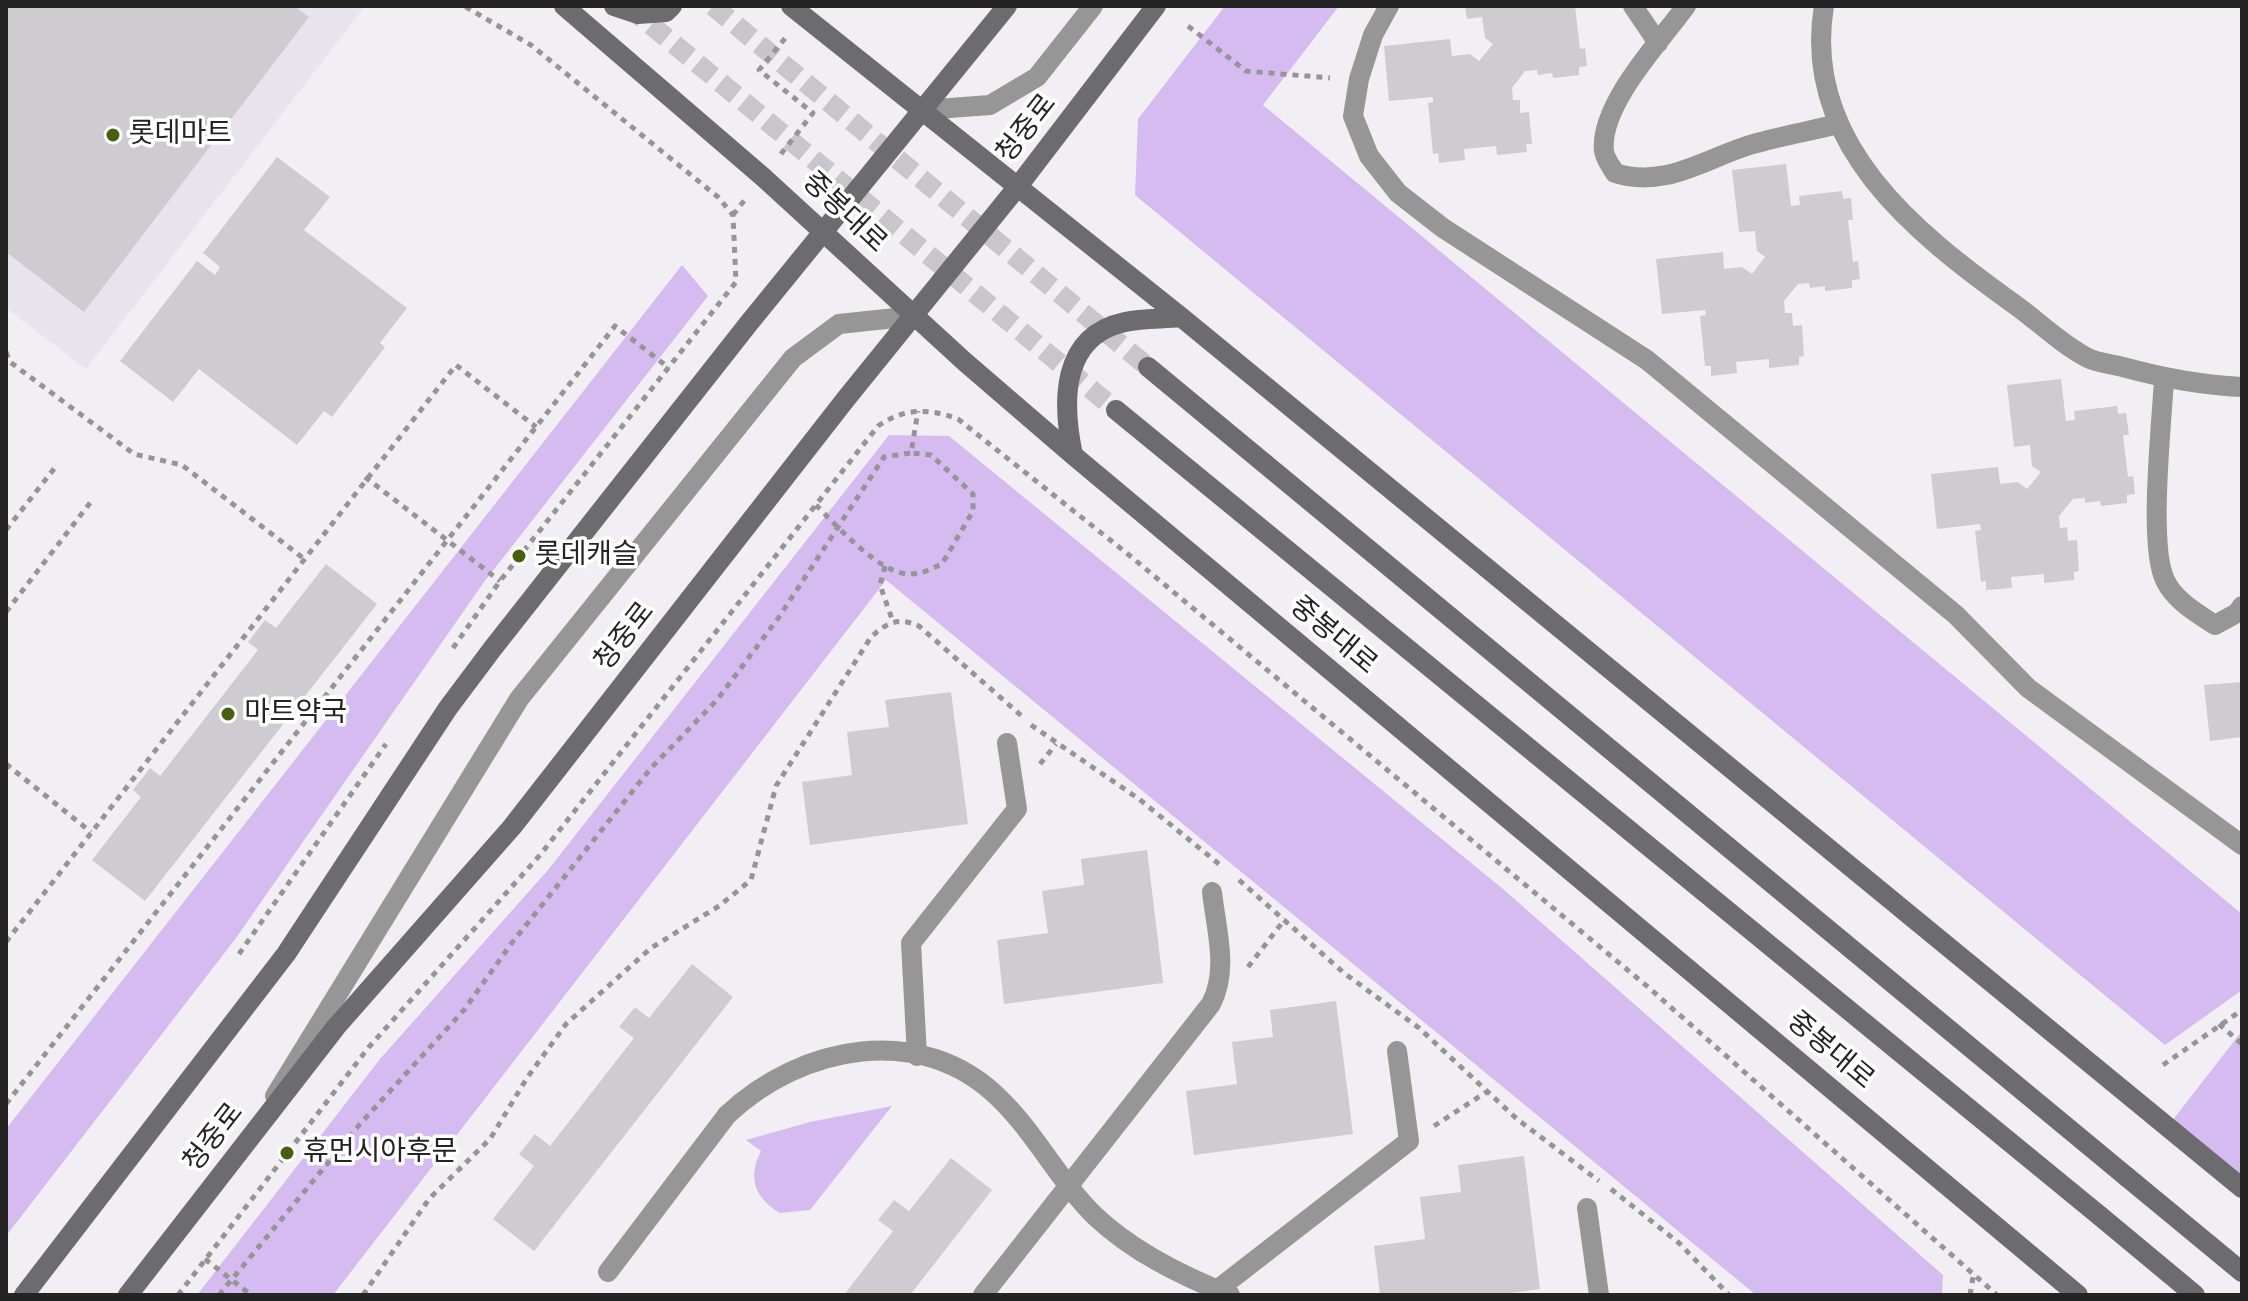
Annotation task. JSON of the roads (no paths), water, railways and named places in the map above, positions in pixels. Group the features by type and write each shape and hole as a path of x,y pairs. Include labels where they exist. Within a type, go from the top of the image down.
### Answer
{"main road":[{"name":"중봉대로","path":"564,6 1073,455 2078,1295"},
{"path":"614,6 638,14 666,12 672,6"},
{"path":"791,6 1019,185 2242,1188"},
{"name":"청중로","path":"24,1295 286,954 466,684 823,232 1007,6"},
{"name":"청중로","path":"128,1295 336,1027 512,827 1019,185 1156,6"},
{"path":"1073,455 1064,414 1069,372 1078,355 1100,331 1125,322 1181,317"},
{"path":"1148,367 2242,1272"},
{"name":"중봉대로","path":"1116,410 2195,1295"}],"lane":[{"path":"923,110 990,105 1037,77 1093,6"},
{"path":"1389,6 1373,35 1359,79 1353,116 1369,156 1398,193 1443,228 1647,360 1956,615 2028,688 2242,845"},
{"path":"1633,6 1658,43"},
{"path":"1686,6 1615,103 1605,135 1604,154 1615,173 1634,179 1668,177 1751,145 1838,124"},
{"path":"1824,6 1820,57 1838,124 1862,166 1891,204 1988,285 2088,358 2184,384 2242,387"},
{"path":"250,1137 325,1010 519,699 671,507 793,358 839,324 914,316"},
{"path":"2164,378 2156,526 2164,580 2186,606 2215,625 2237,613 2242,606"},
{"path":"917,1056 911,943 1017,809 1007,743"},
{"path":"983,1295 1211,1004 1220,988 1221,967 1212,892"},
{"path":"608,1272 727,1115 756,1090 820,1058 881,1051 946,1061 973,1076 1021,1123 1096,1216 1141,1252 1224,1292 1409,1141 1397,1051"},
{"path":"1587,1208 1599,1295"}],"tunnel":[{"path":"628,6 1116,410"},
{"path":"713,6 1148,367"}],"place":[{"name":"롯데마트","path":"113,135"},
{"name":"롯데캐슬","path":"519,556"},
{"name":"마트약국","path":"228,714"},
{"name":"휴먼시아후문","path":"287,1153"}]}
